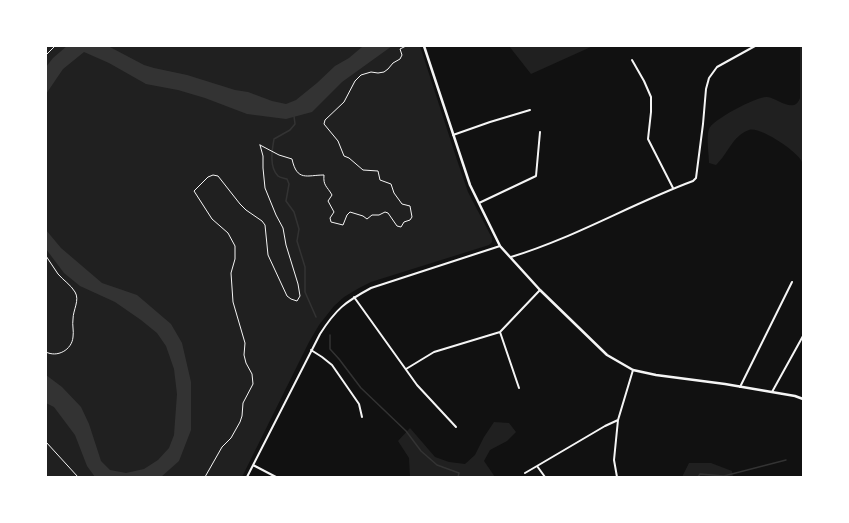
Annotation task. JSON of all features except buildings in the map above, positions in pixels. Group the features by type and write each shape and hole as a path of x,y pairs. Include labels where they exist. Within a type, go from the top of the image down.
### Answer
{"street":[{"path":"424,46 470,185 500,246 540,290 607,355 618,363 633,370 656,375 772,392 803,399"},
{"path":"510,258 539,249 673,188 693,181 696,178 708,78 717,67 755,46"},
{"path":"632,60 651,97 648,138 673,188"},
{"path":"453,135 530,110"},
{"path":"479,203 536,176 540,132"},
{"path":"247,477 311,350 330,318 339,308 354,297 389,281 500,246"},
{"path":"740,387 792,282"},
{"path":"406,369 434,352 500,332 540,290"},
{"path":"354,297 417,385 456,427"},
{"path":"500,332 519,388"},
{"path":"772,392 803,336"},
{"path":"311,350 322,356 332,365 359,404 362,417"},
{"path":"617,477 614,460 618,420 633,370"},
{"path":"525,473 605,426 618,420"},
{"path":"253,465 276,477"},
{"path":"537,466 545,477"}],"path":[{"path":"46,55 55,46"},
{"path":"205,477 222,447 231,438 240,422 243,403 253,384 252,374 246,363 244,355 245,344 233,302 231,274 235,259 235,246 228,233 212,219 194,191 208,177 213,175 218,176 240,204 262,221 265,225 268,255 287,296 297,301 300,296 298,284 286,245 283,228 265,188 263,156 260,145 279,155 292,159 297,173 302,176 324,175 323,180 325,185 332,195 328,201 334,212 330,218 331,222 343,225 347,215 350,212 363,216 367,219 372,215 379,215 386,212 399,227 401,227 405,221 410,220 413,216 410,206 402,204 394,193 391,184 380,180 377,171 365,171 349,158 345,157 338,141 324,124 345,100 359,76 371,72 378,73 386,71 393,63 399,60 402,56 400,49 406,46"},
{"path":"46,256 58,274 74,290 77,297 73,317 74,335 71,344 64,351 57,354 53,355 46,352"},
{"path":"46,442 78,477"}],"shaded area":[{"path":"46,46 420,46 468,192 492,238 492,242 489,245 371,282 344,297 334,306 319,325 309,342 242,477 46,477"},
{"path":"67,46 108,46 144,65 187,75 286,104 296,100 335,66 349,58 362,47 392,46 342,82 312,112 286,119 247,114 205,98 178,90 146,84 109,63 84,52 63,69 46,94 46,67 53,58"},
{"path":"509,46 593,46 531,74"},
{"path":"800,46 803,46 803,170 802,162 794,152 770,136 754,130 749,130 738,136 716,165 709,163 708,132 712,125 718,120 754,100 767,97 787,105 794,105 800,98"},
{"path":"46,230 61,248 102,283 137,295 171,324 182,343 191,382 191,430 179,461 161,477 95,477 87,466 75,435 54,407 46,403 46,375 62,387 81,407 89,424 101,461 110,470 126,473 144,469 158,460 169,448 174,435 177,394 174,369 166,346 157,333 141,320 115,302 80,286 64,273 46,249"},
{"path":"494,422 509,423 516,432 507,441 490,450 484,461 495,477 410,477 409,458 398,441 410,428 435,457 449,462 465,464 475,455"},
{"path":"689,463 711,463 732,471 733,477 682,477"}],"waterway":[{"path":"294,116 295,124 290,130 274,139 272,163 278,176 287,179 289,184 286,201 294,212 299,229 297,241 305,267 305,292 316,317"},
{"path":"330,335 330,349 361,388 406,431 421,451 437,465 459,473 458,477"},
{"path":"698,477 700,474 724,476 786,460"}]}
